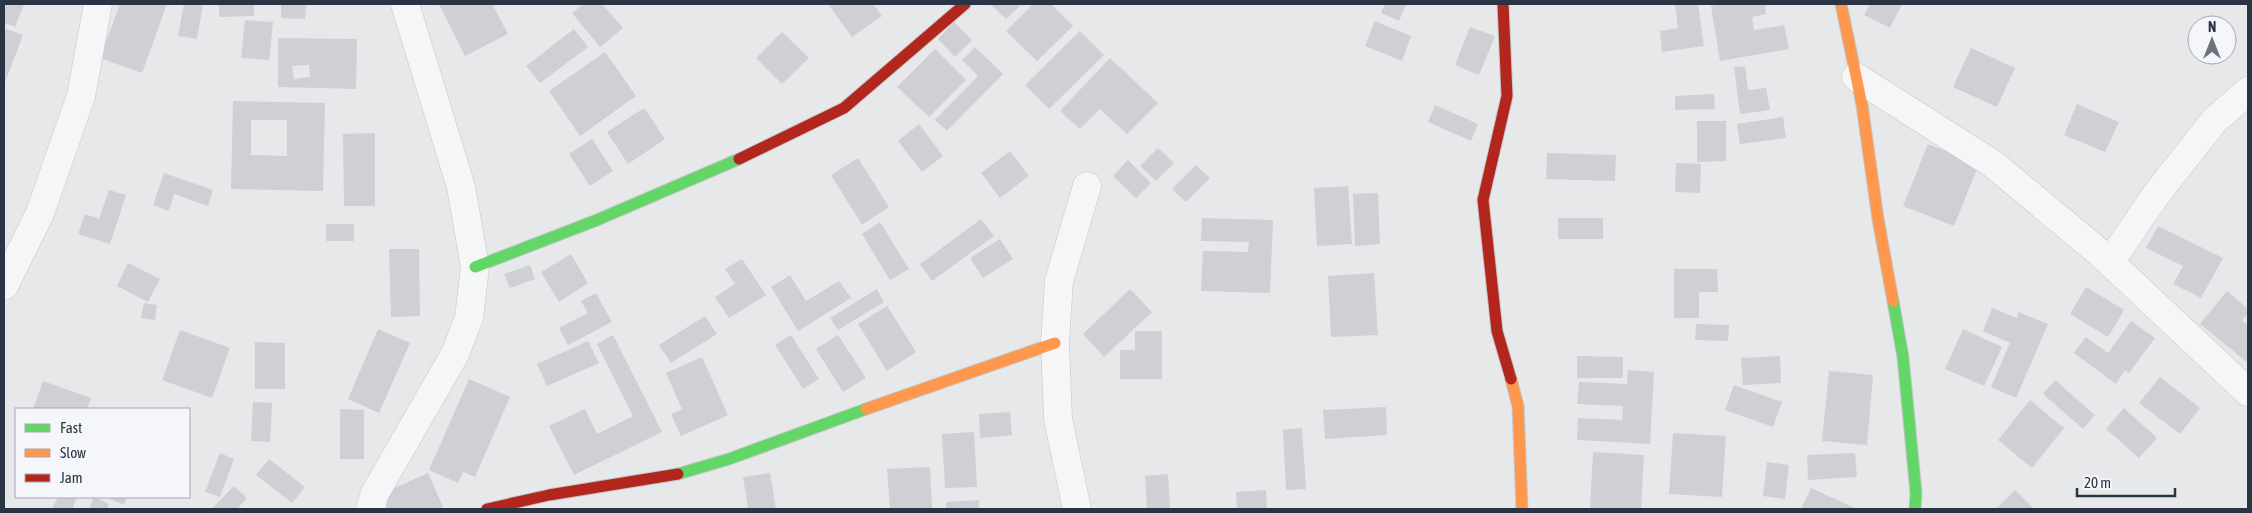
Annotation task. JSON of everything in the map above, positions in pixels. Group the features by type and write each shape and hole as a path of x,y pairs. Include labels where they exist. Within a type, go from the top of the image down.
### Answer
{"street":[{"path":"4,286 40,213 81,96 98,4"},
{"path":"370,509 375,493 455,354 469,318 475,267 461,187 406,4"},
{"path":"475,267 597,220 708,174 844,108 964,4"},
{"path":"1503,4 1507,96 1483,200 1497,331 1518,406 1522,509"},
{"path":"1841,4 1856,77 1878,219 1903,357 1916,493 1915,509"},
{"path":"1856,77 1993,164 2110,262 2248,392"},
{"path":"2110,262 2158,192 2214,121 2248,91"},
{"path":"1077,509 1058,419 1055,343 1060,281 1087,186"},
{"path":"487,509 549,495 668,478 729,459 860,410 956,379 1055,343"}],"building":[{"path":"4,4 24,4 15,27 4,23"},
{"path":"120,4 167,4 142,73 100,58"},
{"path":"184,4 203,4 197,39 178,36"},
{"path":"219,4 254,4 254,16 219,17"},
{"path":"281,4 306,4 305,19 281,18"},
{"path":"439,4 492,4 508,34 465,56"},
{"path":"583,4 602,4 623,28 600,47 572,13"},
{"path":"828,4 873,4 882,16 852,37"},
{"path":"990,4 1022,4 1006,19"},
{"path":"1033,4 1051,4 1073,26 1037,61 1006,31"},
{"path":"1385,4 1406,4 1399,21 1381,13"},
{"path":"1675,4 1698,4 1704,46 1662,52 1660,31 1678,28"},
{"path":"1723,4 1765,4 1766,14 1752,17 1754,30 1784,25 1789,49 1720,61 1711,6"},
{"path":"1870,4 1902,4 1890,28 1864,15"},
{"path":"245,20 273,22 269,60 241,58"},
{"path":"1375,21 1411,36 1402,61 1365,46"},
{"path":"954,22 972,40 955,57 938,39"},
{"path":"1470,27 1495,36 1479,75 1455,65"},
{"path":"4,28 23,35 4,85"},
{"path":"574,29 588,47 540,83 526,66"},
{"path":"1080,31 1104,55 1049,109 1025,85"},
{"path":"782,32 809,58 782,84 756,58"},
{"path":"278,38 357,39 356,89 278,87","holes":["309,65 310,77 294,79 292,66"]},
{"path":"975,47 1003,74 947,131 935,120 978,76 962,60"},
{"path":"1971,48 2015,68 1997,107 1953,87"},
{"path":"935,49 966,80 929,117 897,87"},
{"path":"605,52 636,96 580,136 549,91"},
{"path":"1110,58 1158,103 1127,134 1100,109 1080,129 1060,111"},
{"path":"1745,66 1748,90 1766,88 1770,110 1740,114 1734,67"},
{"path":"1714,94 1715,109 1675,110 1675,96"},
{"path":"233,101 325,103 323,191 231,189","holes":["251,120 287,120 287,156 251,155"]},
{"path":"2077,104 2119,122 2105,152 2064,135"},
{"path":"1435,105 1478,124 1471,141 1428,122"},
{"path":"644,108 665,139 628,164 607,132"},
{"path":"1783,117 1786,138 1740,144 1737,124"},
{"path":"1697,121 1726,121 1726,161 1697,162"},
{"path":"919,124 943,156 922,172 898,141"},
{"path":"375,133 375,206 344,206 343,134"},
{"path":"592,139 613,171 590,186 569,154"},
{"path":"1928,144 1979,164 1954,226 1903,206"},
{"path":"1158,148 1174,163 1156,181 1140,166"},
{"path":"1010,151 1029,176 1000,198 981,173"},
{"path":"1547,153 1616,155 1615,181 1546,179"},
{"path":"858,158 889,207 862,225 831,175"},
{"path":"1128,160 1151,183 1136,198 1113,176"},
{"path":"1676,163 1701,164 1700,193 1675,192"},
{"path":"1196,165 1210,178 1186,202 1172,189"},
{"path":"164,173 213,190 208,206 174,194 169,211 153,205"},
{"path":"1348,186 1352,244 1317,246 1314,188"},
{"path":"109,190 126,195 110,244 78,234 85,214 99,219"},
{"path":"1378,193 1380,244 1355,246 1353,194"},
{"path":"1202,218 1273,220 1270,293 1201,291 1203,251 1248,252 1249,242 1201,241"},
{"path":"1558,218 1603,218 1603,239 1558,239"},
{"path":"981,219 994,236 932,281 920,264"},
{"path":"880,222 909,269 890,280 862,234"},
{"path":"326,224 354,224 354,241 326,241"},
{"path":"2158,226 2223,258 2201,298 2173,284 2183,266 2146,248"},
{"path":"1000,239 1013,259 983,278 970,258"},
{"path":"389,249 419,249 420,316 391,317"},
{"path":"571,254 588,283 559,302 541,272"},
{"path":"742,259 766,295 729,318 715,297 735,284 725,269"},
{"path":"128,263 160,279 148,302 117,286"},
{"path":"530,265 535,279 510,288 504,274"},
{"path":"1674,269 1717,269 1718,292 1699,292 1699,318 1674,318"},
{"path":"1374,273 1378,335 1331,337 1328,276"},
{"path":"790,275 806,301 839,281 851,298 798,331 771,287"},
{"path":"2086,287 2124,310 2108,337 2070,314"},
{"path":"877,289 884,302 838,330 830,318"},
{"path":"1130,289 1152,312 1104,357 1083,334"},
{"path":"2227,291 2248,309 2248,313 2242,320 2248,325 2248,363 2200,324"},
{"path":"596,293 612,322 568,345 559,328 588,313 581,301"},
{"path":"144,303 157,305 155,320 141,318"},
{"path":"887,306 916,352 887,371 858,324"},
{"path":"1992,308 2017,318 2019,312 2048,324 2016,398 1991,387 2010,343 1983,331"},
{"path":"705,316 717,334 671,363 659,345"},
{"path":"2131,321 2155,338 2129,373 2125,370 2116,384 2074,353 2086,337 2108,353"},
{"path":"1696,324 1729,325 1728,341 1695,340"},
{"path":"378,329 410,343 379,413 348,399"},
{"path":"1963,329 2002,347 1984,386 1945,369"},
{"path":"180,330 230,348 212,398 162,380"},
{"path":"1135,331 1162,331 1162,379 1120,379 1120,350 1135,350"},
{"path":"613,335 662,432 574,475 549,426 585,409 597,434 633,416 597,344"},
{"path":"791,335 819,379 803,389 775,345"},
{"path":"838,335 866,378 843,392 816,349"},
{"path":"588,341 599,363 547,386 537,364"},
{"path":"255,342 285,343 285,389 255,389"},
{"path":"1577,356 1623,357 1623,378 1577,378"},
{"path":"1780,356 1781,383 1743,385 1741,358"},
{"path":"702,357 728,415 681,436 671,414 682,409 666,373"},
{"path":"1628,370 1654,372 1650,444 1577,440 1578,418 1622,420 1623,406 1577,404 1579,382 1627,384"},
{"path":"1829,371 1873,375 1867,445 1822,441"},
{"path":"2160,377 2200,408 2180,434 2139,403"},
{"path":"469,379 510,397 475,477 463,472 458,483 429,470"},
{"path":"2055,380 2095,415 2083,429 2043,394"},
{"path":"43,381 91,398 87,408 33,408"},
{"path":"1734,385 1782,402 1773,427 1725,410"},
{"path":"2030,400 2064,428 2032,468 1998,440"},
{"path":"253,402 272,403 270,442 251,441"},
{"path":"1386,407 1387,435 1325,439 1323,410"},
{"path":"2124,408 2157,438 2139,458 2106,429"},
{"path":"340,409 364,410 364,459 340,459"},
{"path":"1010,412 1012,435 980,438 979,414"},
{"path":"1302,428 1306,489 1286,490 1283,430"},
{"path":"974,432 977,487 945,488 942,434"},
{"path":"1673,433 1726,436 1722,497 1669,494"},
{"path":"1593,452 1644,455 1641,509 1590,509"},
{"path":"220,453 234,459 220,497 205,492"},
{"path":"1855,453 1857,477 1808,480 1807,455"},
{"path":"269,459 305,487 292,503 256,475"},
{"path":"1767,462 1789,465 1785,499 1763,496"},
{"path":"930,467 932,508 890,509 887,469"},
{"path":"428,473 443,507 438,509 388,509 381,494"},
{"path":"770,473 776,509 738,509 748,507 743,477"},
{"path":"1168,474 1170,509 1147,509 1145,476"},
{"path":"234,486 247,498 237,509 212,509"},
{"path":"1811,488 1857,509 1801,509"},
{"path":"1266,490 1267,509 1237,509 1236,492"},
{"path":"2015,490 2034,509 1996,509"},
{"path":"58,498 77,498 72,509 52,509"},
{"path":"94,498 109,504 107,509 89,509"},
{"path":"110,498 127,498 124,505"},
{"path":"979,500 979,509 946,509 946,502"}],"traffic: fast":[{"path":"475,267 597,220 739,159"},
{"path":"1893,301 1903,357 1916,493 1915,509"},
{"path":"678,474 729,459 866,409"}],"traffic: slow":[{"path":"1841,4 1862,105 1878,219 1893,301"},
{"path":"866,409 1055,343"},
{"path":"1511,379 1518,406 1522,509"}],"traffic: jam":[{"path":"739,159 844,108 965,4"},
{"path":"1503,4 1507,96 1483,200 1497,331 1511,379"},
{"path":"487,509 549,495 678,474"}]}
